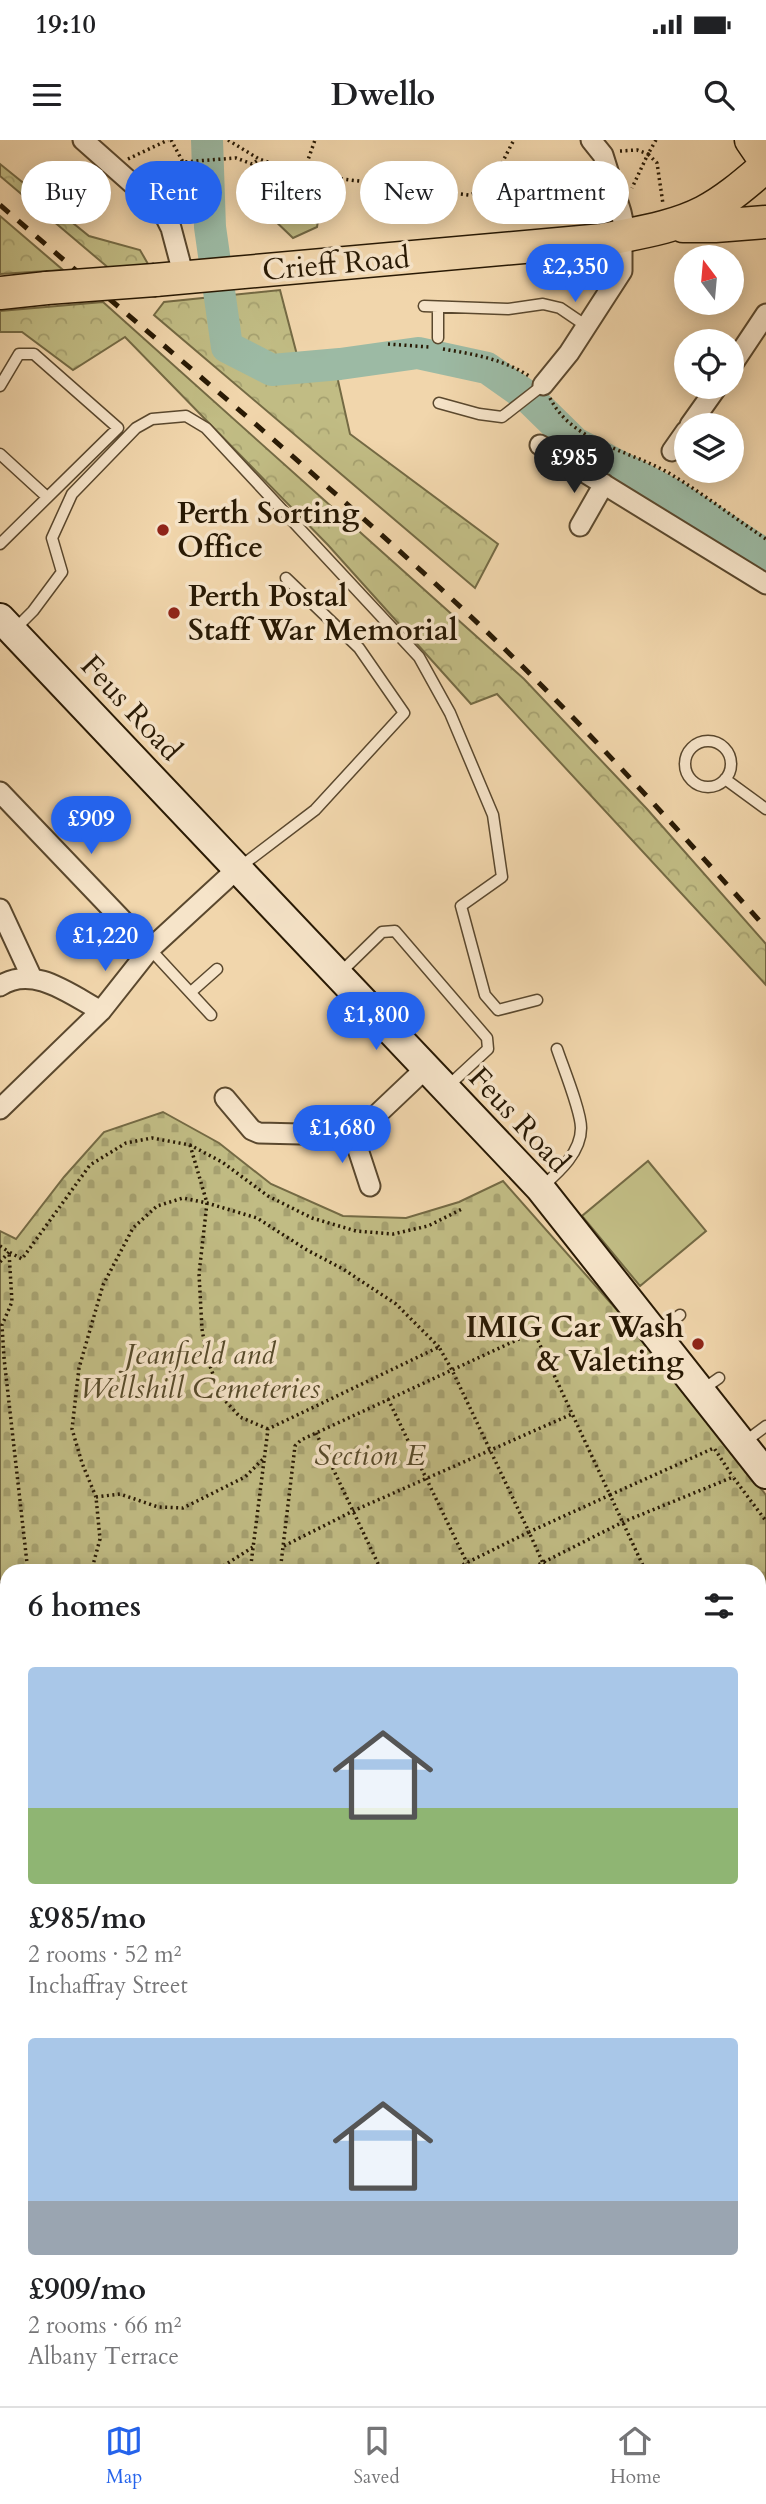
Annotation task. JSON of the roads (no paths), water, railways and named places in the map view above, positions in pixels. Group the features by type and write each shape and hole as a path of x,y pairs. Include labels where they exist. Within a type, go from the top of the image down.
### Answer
{"main road":[{"path":"751,140 766,164 766,187"},
{"name":"Crieff Road","path":"668,226 704,212 723,200 766,164"},
{"name":"Crieff Road","path":"0,293 578,243 623,224 715,226 766,222"}],"street":[{"path":"83,140 162,210 171,228 184,277"},
{"path":"538,388 569,353 621,271 623,224"},
{"path":"744,347 766,314"},
{"path":"540,445 766,583"},
{"path":"580,526 604,484"},
{"name":"Feus Road","path":"6,624 540,1188 656,1333 710,1384 743,1443 766,1474"},
{"path":"0,792 150,949"},
{"path":"0,1109 101,1011 150,949 237,869"},
{"path":"0,909 32,978"},
{"path":"0,986 11,979 32,978 49,983 101,1011"},
{"path":"225,1098 252,1130 259,1133 334,1136 368,1123 425,1069"},
{"path":"352,1131 370,1186"}],"lane":[{"path":"424,306 508,309 543,304 560,307 585,325"},
{"path":"438,338 439,307"},
{"path":"0,386 19,354 34,354 118,428 0,544"},
{"path":"439,402 480,414 502,416 520,405 538,388"},
{"path":"6,624 33,611 62,572 52,538 72,494 136,428 152,419 186,416 206,428 419,657 450,713 493,815 502,877 461,906 485,995 498,1010 537,1000"},
{"path":"0,454 47,497"},
{"path":"237,869 315,810 404,713 359,648 286,578"},
{"path":"712,741 723,746 731,759 730,772 725,779 711,787 693,781 685,767 685,759 693,746 712,741"},
{"path":"725,779 766,809"},
{"path":"338,975 382,932 395,931 487,1038 488,1049 444,1089"},
{"path":"150,949 211,1015"},
{"path":"191,992 217,970"},
{"path":"540,1188 559,1172 575,1152 581,1128 557,1049"},
{"path":"656,1333 680,1315"},
{"path":"743,1443 766,1426"}],"waterway":[{"path":"207,140 210,227 227,347 272,370 418,353 487,368 527,396 575,443 673,495 766,555"}],"railway":[{"path":"0,205 294,458 467,613 583,728 766,928"}],"place":[{"name":"Perth Sorting Office","path":"163,530"},
{"name":"Perth Postal Staff War Memorial","path":"174,613"},
{"name":"IMIG Car Wash & Valeting","path":"698,1344"}],"park label":[{"name":"Jeanfield and Wellshill Cemeteries","path":"200,1371"},
{"name":"Section E","path":"370,1455"}]}
